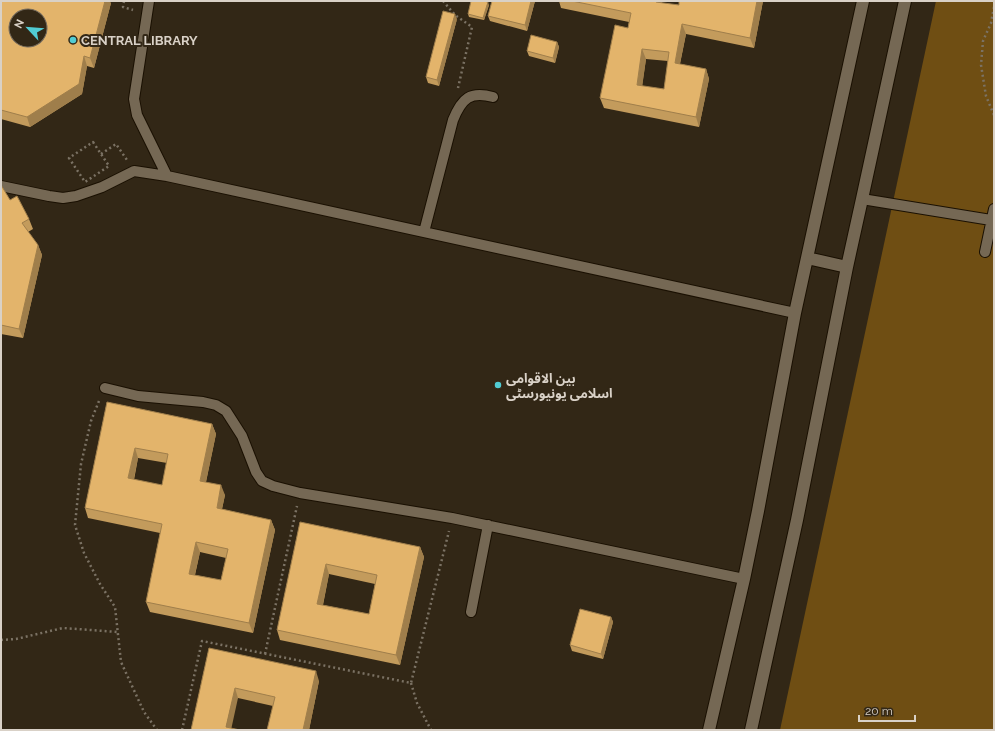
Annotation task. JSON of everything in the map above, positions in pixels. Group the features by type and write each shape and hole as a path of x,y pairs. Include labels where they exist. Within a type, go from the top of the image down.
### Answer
{"street":[{"path":"709,730 744,579 795,313 863,1"},
{"path":"751,730 797,520 847,267 905,1"},
{"path":"807,258 847,267"}],"lane":[{"path":"149,1 134,98 138,115 167,176"},
{"path":"424,232 453,120 458,108 465,100 475,94 484,94 493,97"},
{"path":"1,186 63,198 76,196 102,187 134,172 167,176 795,313"},
{"path":"862,199 991,220"},
{"path":"985,252 994,209"},
{"path":"105,388 138,396 203,402 216,405 226,411 242,436 256,472 262,481 273,486 300,493 488,525 744,579"},
{"path":"471,612 488,525"}],"path":[{"path":"443,1 455,15 472,27 456,98 458,108"},
{"path":"994,7 991,23 983,41 981,65 986,96 994,115"},
{"path":"93,142 101,154 109,166 85,182 70,158 93,142"},
{"path":"101,154 116,144 134,172"},
{"path":"105,388 91,421 81,464 75,525 84,553 100,584 115,607 121,662 144,712 157,730"},
{"path":"265,654 300,493"},
{"path":"431,730 417,703 411,683 452,518"},
{"path":"1,640 16,639 63,628 118,632"},
{"path":"182,730 202,641 411,683"}],"shaded area":[{"path":"936,1 994,1 994,730 780,730"}],"building":[{"path":"1,1 105,1 90,58 84,56 79,84 27,117 1,110"},
{"path":"471,1 488,2 483,18 468,14"},
{"path":"492,1 531,1 525,25 488,16"},
{"path":"572,1 657,1 656,2 679,5 679,1 757,1 750,38 682,24 675,63 706,69 696,117 600,98 615,25 628,28 631,13","holes":["642,49 669,52 664,89 637,85"]},
{"path":"443,11 455,14 437,80 426,77"},
{"path":"531,35 557,42 553,58 527,51"},
{"path":"1,185 10,200 17,196 29,219 22,223 38,245 19,329 1,325"},
{"path":"107,402 212,424 200,481 221,485 217,508 271,520 249,623 146,602 162,524 85,508","holes":["135,448 168,454 162,485 128,478","196,542 228,549 221,580 189,574"]},
{"path":"300,522 420,547 396,655 277,630","holes":["326,564 377,575 369,614 317,604"]},
{"path":"580,609 611,617 601,654 570,645"},
{"path":"209,648 316,671 303,730 267,730 275,697 235,688 226,727 240,730 191,730"}],"place":[{"name":"CENTRAL LIBRARY","path":"73,40"},
{"name":"بین الاقوامی اسلامی یونیورسٹی","path":"498,385"}]}
